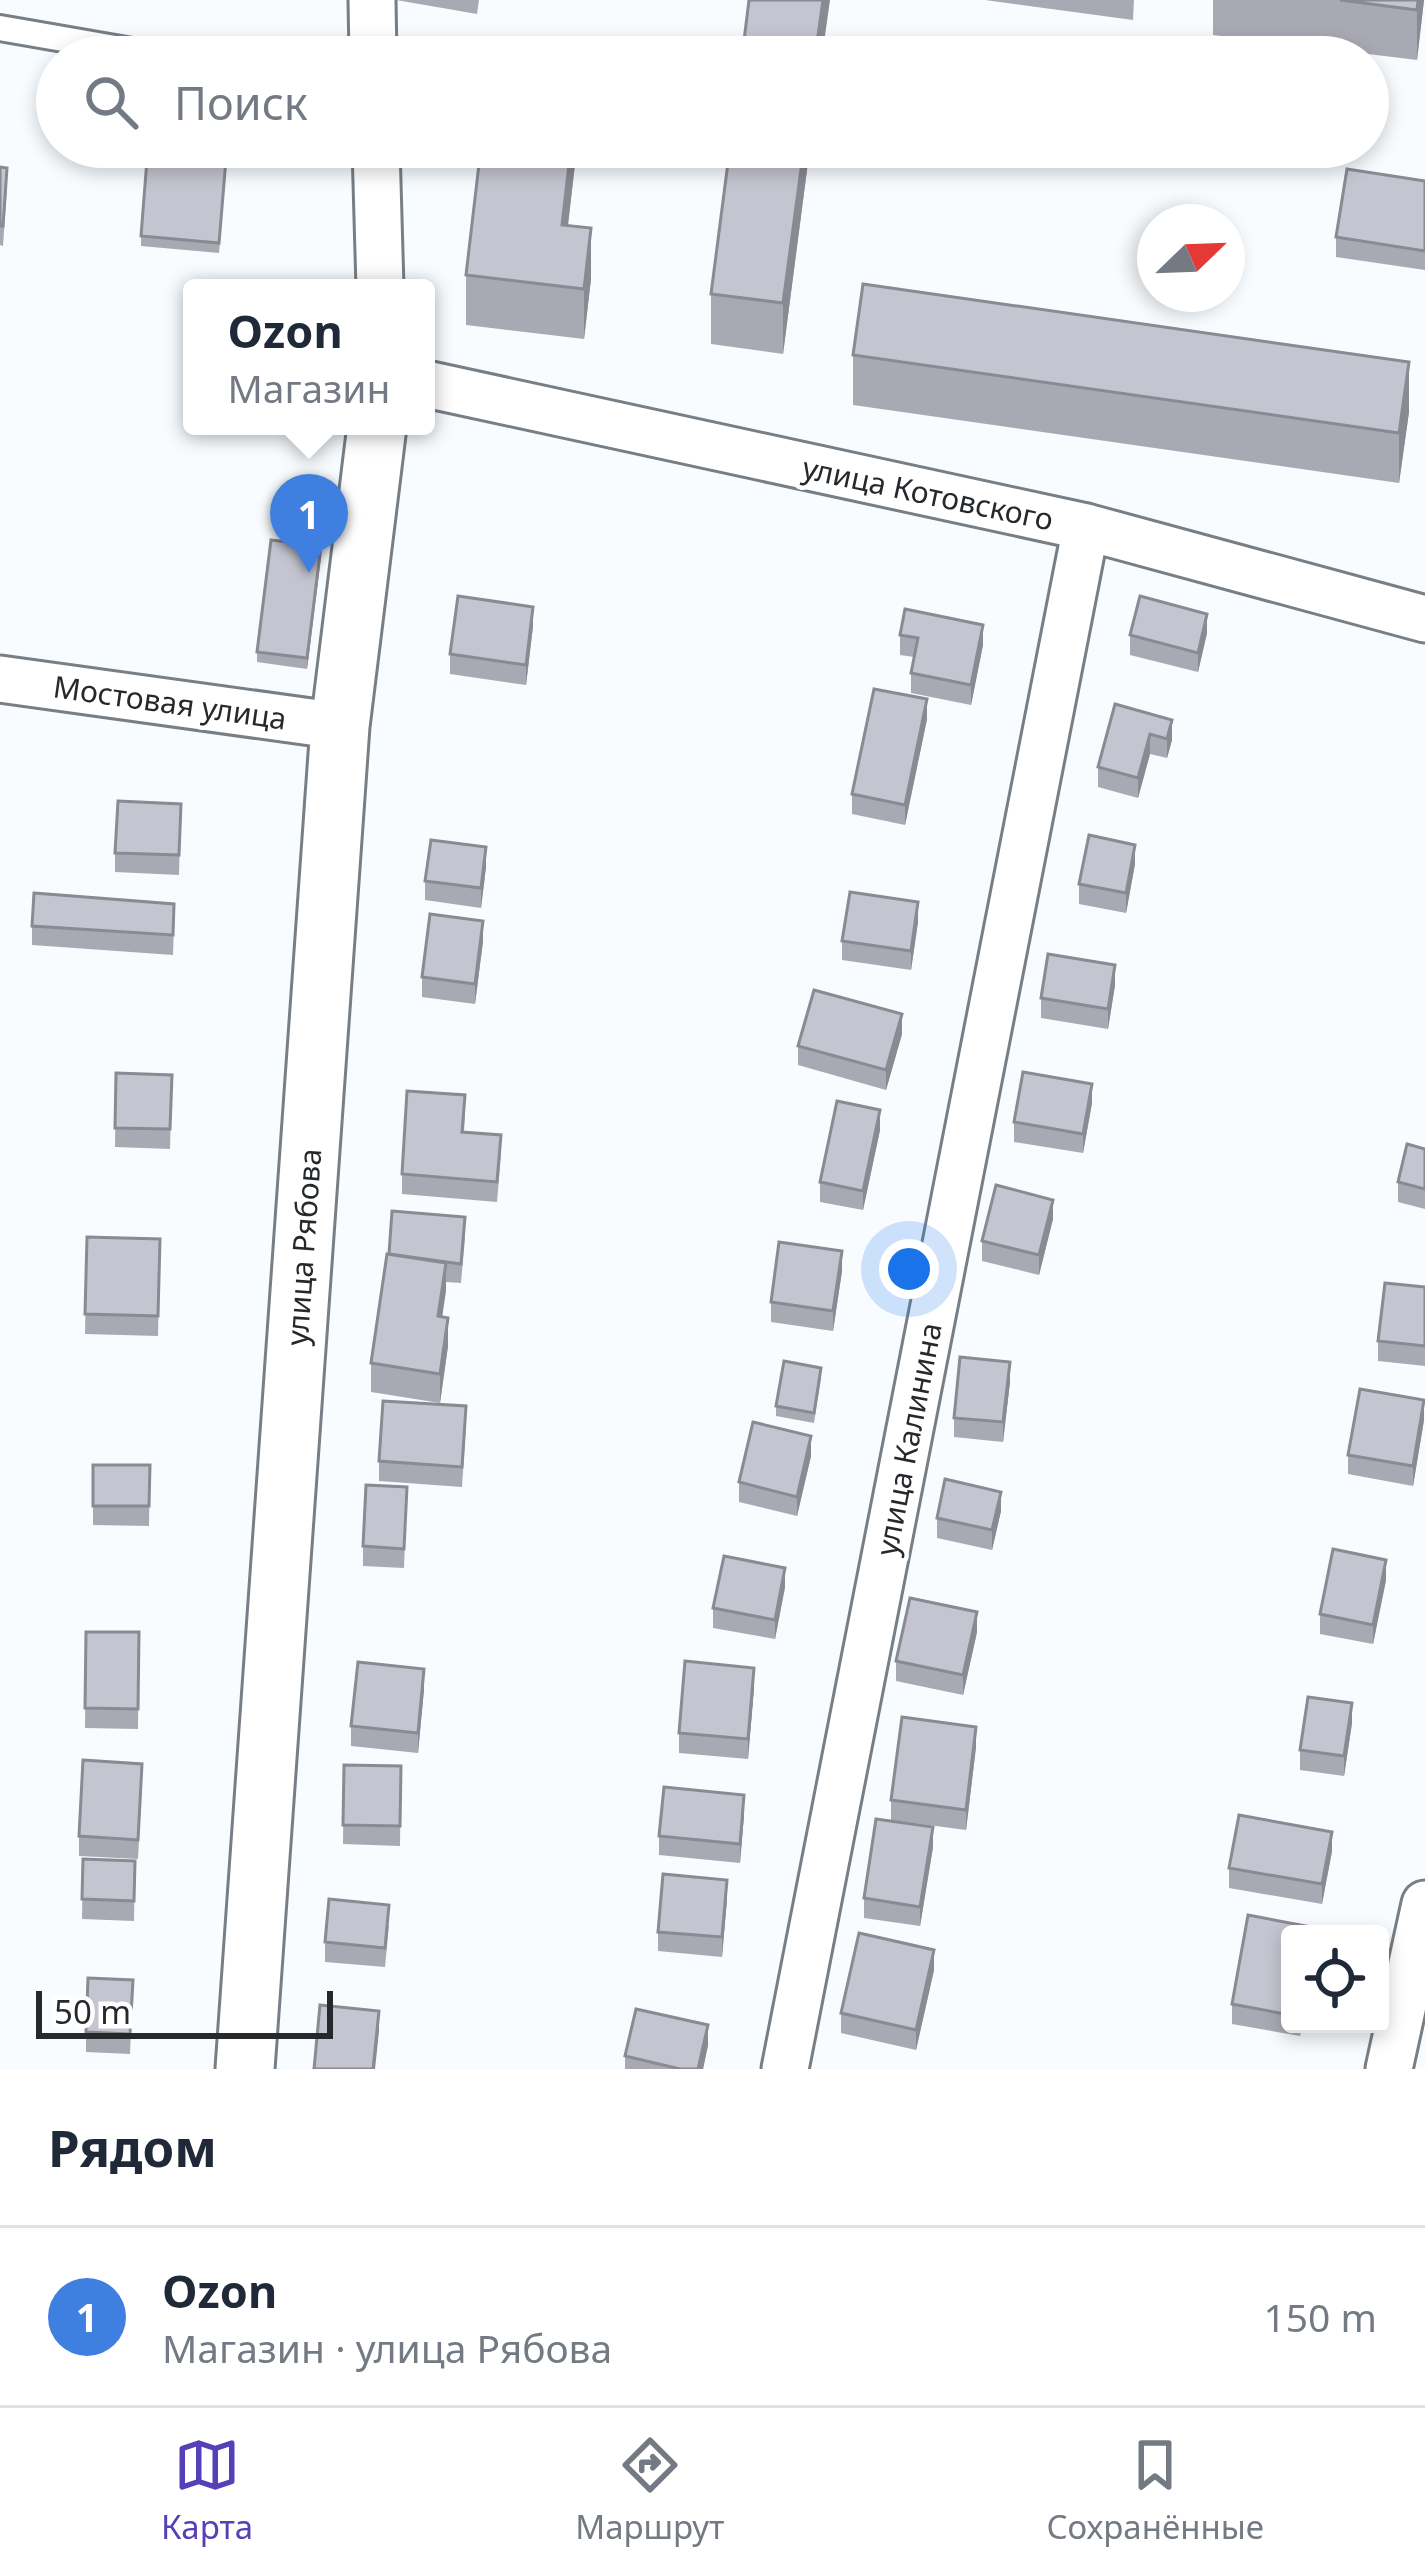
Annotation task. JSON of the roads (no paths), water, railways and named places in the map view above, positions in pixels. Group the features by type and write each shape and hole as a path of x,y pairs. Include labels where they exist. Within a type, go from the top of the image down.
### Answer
{"street":[{"path":"372,0 373,36"},
{"path":"377,168 380,279"},
{"name":"улица Котовского","path":"435,387 1086,527 1425,619"},
{"name":"улица Рябова","path":"245,2069 340,726 375,435"},
{"name":"улица Калинина","path":"785,2069 1086,527"},
{"name":"Мостовая улица","path":"0,679 340,726"},
{"path":"1389,2069 1425,1904"}],"lane":[{"path":"0,28 46,36"}],"place":[{"name":"Ozon","path":"309,573"}]}
